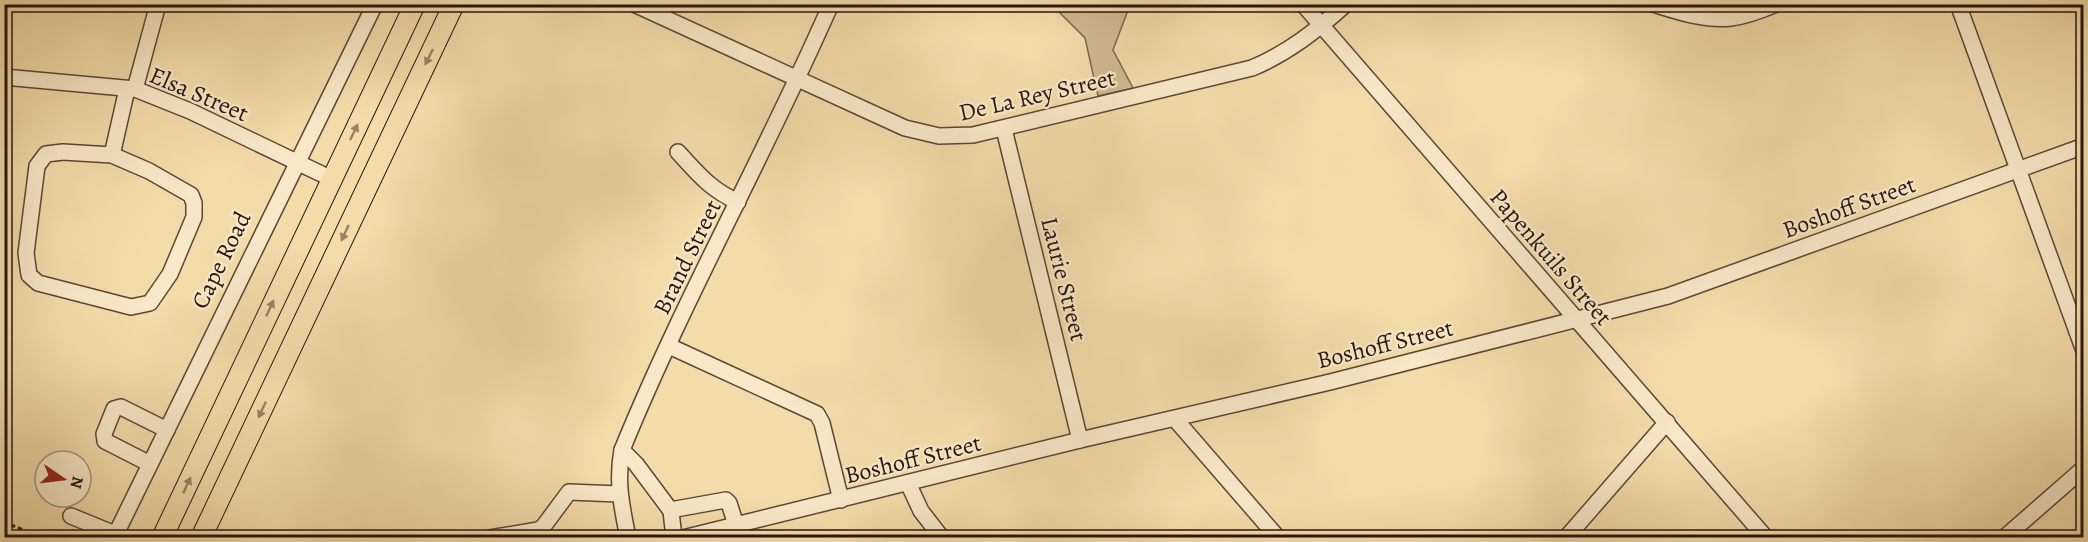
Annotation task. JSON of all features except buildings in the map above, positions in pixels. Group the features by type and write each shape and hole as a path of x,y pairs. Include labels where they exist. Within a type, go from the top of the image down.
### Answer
{"main road":[{"path":"162,537 416,4"},
{"path":"201,537 454,4"},
{"path":"211,537 216,507"}],"street":[{"path":"112,155 158,4"},
{"name":"Cape Road","path":"115,536 375,4"},
{"name":"De La Rey Street","path":"634,4 905,128 921,133 952,136 1004,129 1252,68 1276,58 1322,26 1346,4"},
{"name":"Brand Street","path":"628,537 618,472 622,450 669,346 798,80 831,4"},
{"name":"Papenkuils Street","path":"1303,4 1766,537"},
{"path":"1653,4 1702,17 1731,18 1776,4"},
{"path":"1958,4 2084,351"},
{"name":"Elsa Street","path":"4,77 131,89 190,111 296,164 332,179"},
{"name":"Laurie Street","path":"1004,129 1080,440"},
{"name":"Boshoff Street","path":"683,537 1175,419 1668,296 2084,146"},
{"path":"63,152 112,155 181,188 190,195 194,203 194,218 170,274 154,300 145,306 130,307 38,283 29,275 26,266 37,166 42,157 46,154 63,152"},
{"path":"678,152 702,180 718,193 738,202"},
{"path":"669,346 817,414 822,423 842,500"},
{"path":"150,464 105,441 104,434 114,410 121,407 167,430"},
{"path":"1175,419 1278,537"},
{"path":"1566,537 1667,422"},
{"path":"622,450 636,464 671,511 674,537"},
{"path":"2004,537 2084,468"},
{"path":"908,483 921,511 942,537"},
{"path":"490,537 538,530 543,527 569,492 620,494"},
{"path":"671,511 723,500 729,503 735,525"},
{"path":"71,516 115,536"}],"path":[{"path":"4,522 43,537"}],"shaded area":[{"path":"1052,5 1130,5 1113,50 1133,88 1098,96 1085,38"}]}
